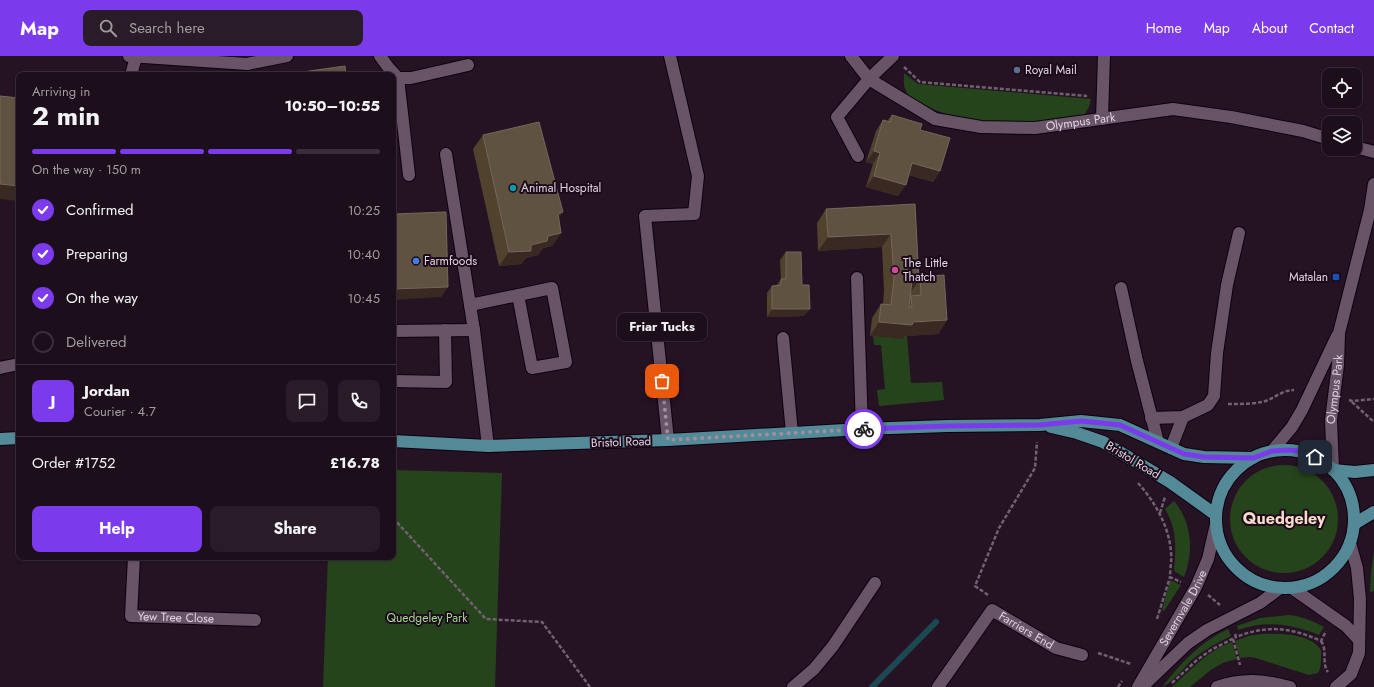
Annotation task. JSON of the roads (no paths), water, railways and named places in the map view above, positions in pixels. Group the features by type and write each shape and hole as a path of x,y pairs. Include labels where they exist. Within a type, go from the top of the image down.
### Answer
{"main road":[{"name":"Bristol Road","path":"396,441 488,446 668,440 862,429 1040,425 1081,421 1120,425 1184,454 1204,457 1253,458"},
{"name":"Bristol Road","path":"1040,425 1077,433 1103,442 1170,482 1216,519"},
{"path":"0,439 16,438"},
{"path":"1290,450 1303,452 1324,462 1341,479 1347,489 1353,506 1354,524 1350,543 1336,566 1320,579 1301,587 1292,588 1278,589 1262,585 1247,578 1236,569 1223,550 1218,537 1216,519 1217,505 1226,481 1236,470 1253,458 1272,451 1290,450"},
{"path":"1333,470 1354,472 1374,470"},
{"path":"1354,524 1374,512"}],"street":[{"path":"131,72 132,57 232,59 247,64 287,56"},
{"path":"380,56 393,72"},
{"path":"668,440 645,216 694,214 698,176 670,56"},
{"name":"Olympus Park","path":"851,56 869,78 935,119 981,127 1035,128 1173,109 1238,118 1303,131 1322,137"},
{"path":"858,156 837,118 869,78 892,56"},
{"path":"1102,119 1104,56"},
{"path":"408,175 398,78 411,78 468,65"},
{"path":"1362,149 1374,152"},
{"path":"446,154 474,330 488,446"},
{"name":"Olympus Park","path":"1333,470 1331,420 1338,365 1339,333 1370,210 1374,184"},
{"path":"1152,418 1183,417 1208,405 1214,396 1217,353 1227,285 1239,233"},
{"path":"857,278 862,429"},
{"path":"470,304 552,288 566,362 532,368 518,295"},
{"path":"1121,288 1158,442"},
{"path":"396,381 446,382 445,330"},
{"path":"396,331 474,330"},
{"name":"Olympus Park","path":"1272,451 1292,427 1302,410 1339,333"},
{"path":"783,338 792,433"},
{"path":"0,368 16,365"},
{"path":"1171,448 1183,417"},
{"name":"Severnvale Drive","path":"1138,687 1196,587 1208,559 1216,519"},
{"path":"1337,686 1352,674 1359,653 1360,599 1357,568 1350,543"},
{"name":"Yew Tree Close","path":"134,560 131,616 255,620"},
{"path":"793,687 814,669 833,646 875,583"},
{"path":"1292,588 1346,626 1359,640"},
{"name":"Severnvale Drive","path":"1142,687 1188,643 1207,630 1260,603 1278,589"},
{"name":"Farriers End","path":"938,687 992,610 1056,648 1082,655"},
{"path":"1217,687 1243,680 1262,681 1290,687"}],"waterway":[{"path":"872,687 936,622"}],"place":[{"name":"Royal Mail","path":"1017,70"},
{"name":"Animal Hospital","path":"513,188"},
{"name":"Farmfoods","path":"416,261"},
{"name":"The Little Thatch","path":"895,270"},
{"name":"Matalan","path":"1336,277"},
{"name":"Friar Tucks","path":"662,381"}],"district":[{"name":"Quedgeley","path":"1284,518"}],"park label":[{"name":"Quedgeley Park","path":"427,618"}]}
